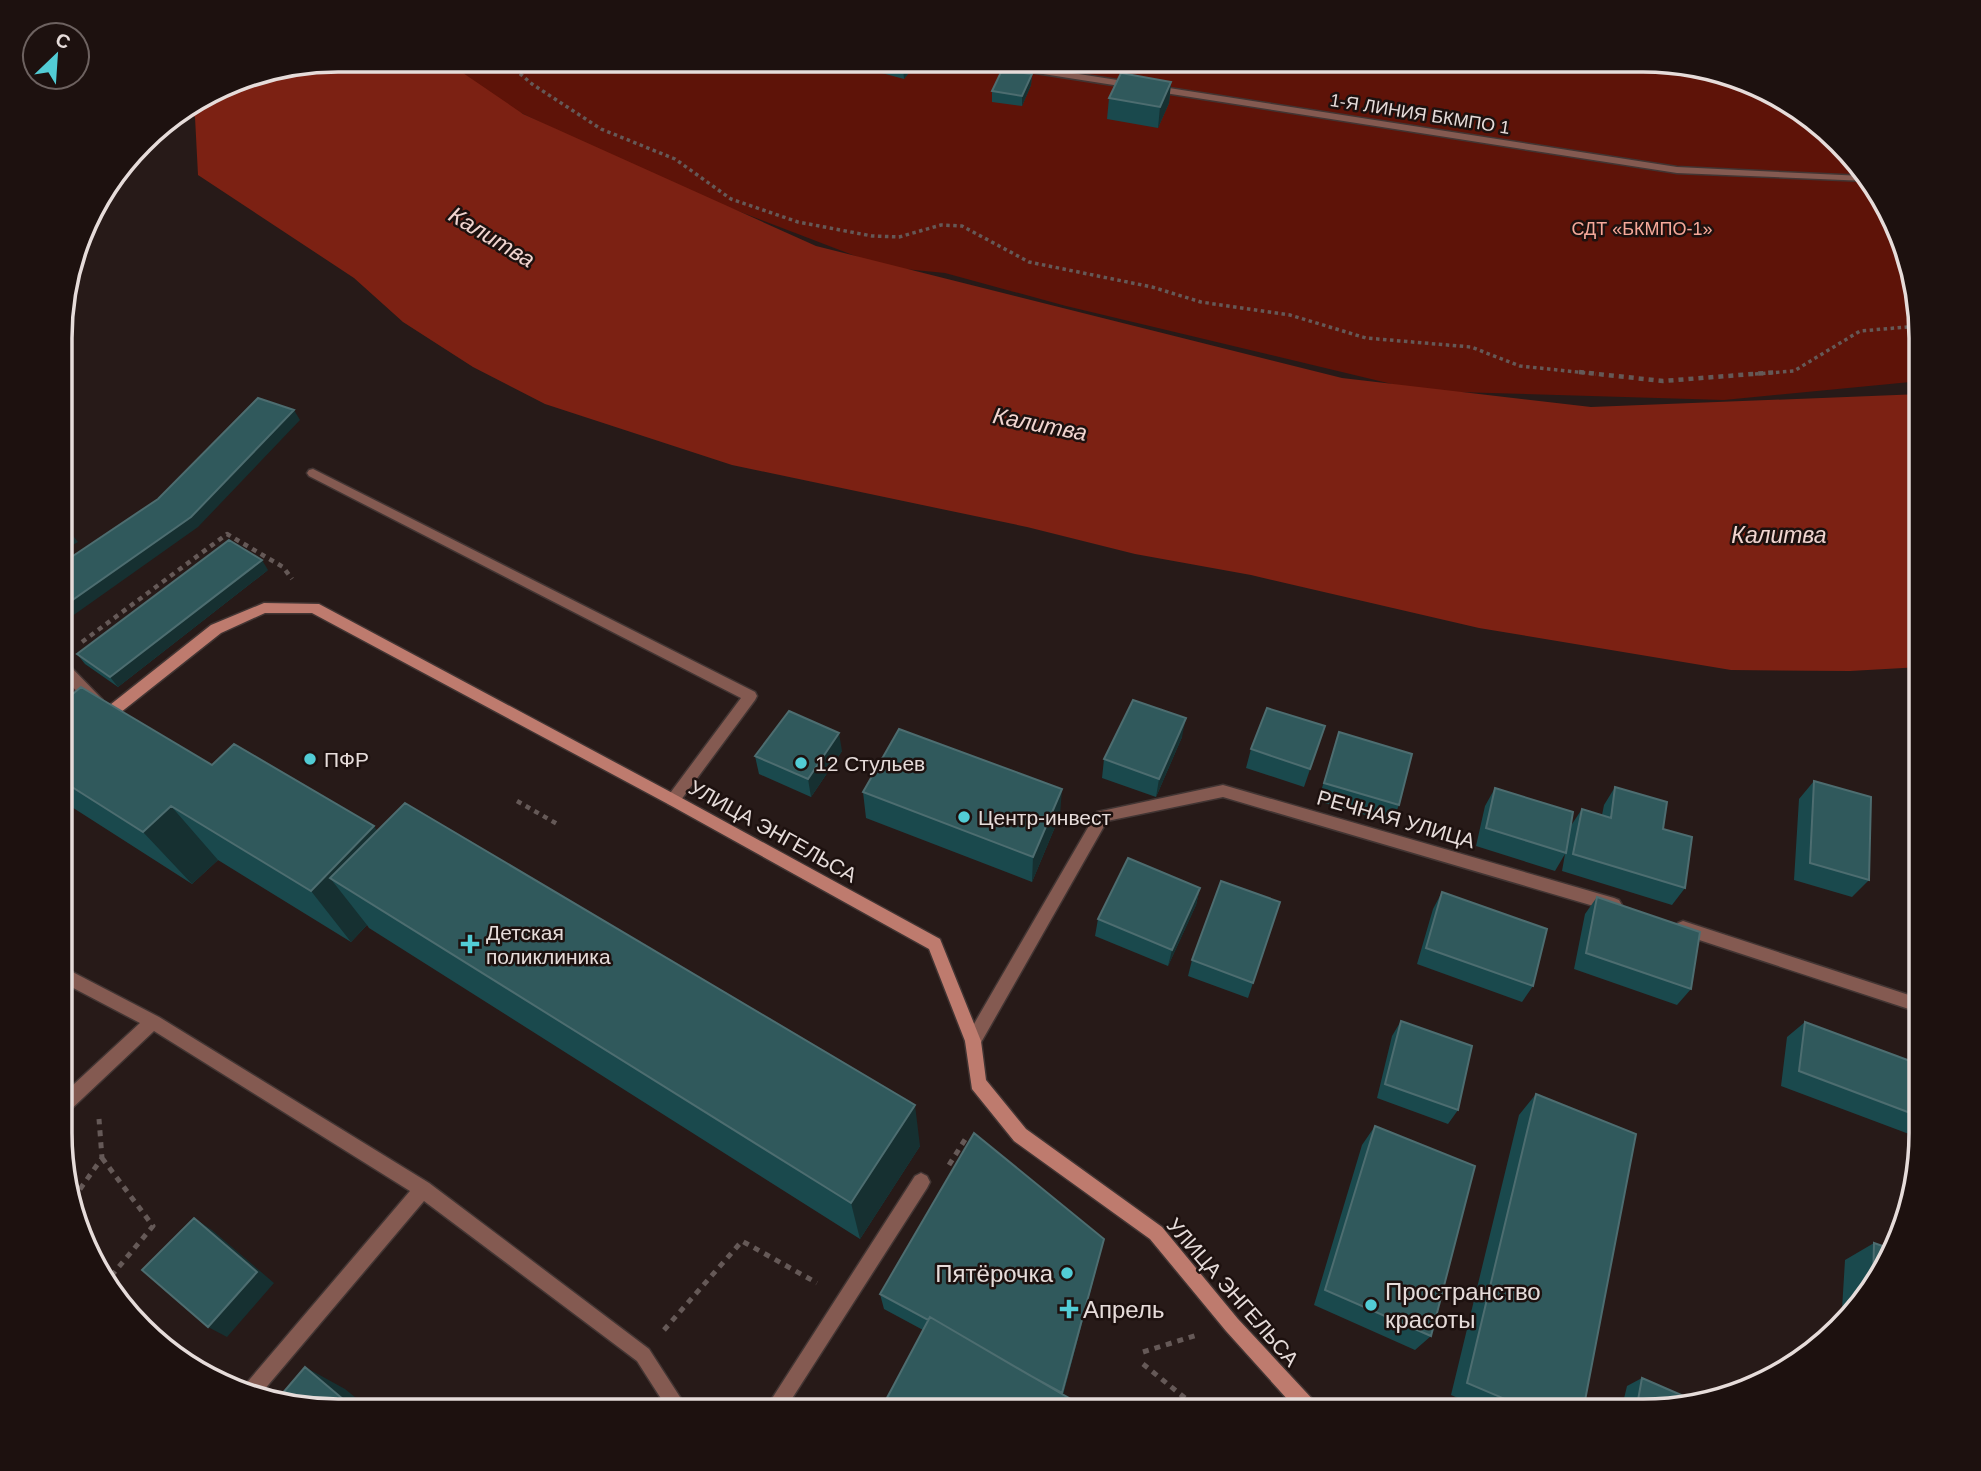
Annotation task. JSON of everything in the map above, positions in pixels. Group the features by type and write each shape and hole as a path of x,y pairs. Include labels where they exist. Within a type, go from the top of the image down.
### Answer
{"street":[{"name":"1-Я ЛИНИЯ БКМПО 1","path":"1049,72 1677,170 1856,179"},
{"path":"313,473 750,696 673,800"},
{"name":"УЛИЦА ЭНГЕЛЬСА","path":"88,731 216,629 264,608 314,608 935,944 973,1041 978,1083 1020,1135 1156,1233 1232,1325 1299,1399"},
{"path":"72,677 108,713"},
{"name":"РЕЧНАЯ УЛИЦА","path":"973,1041 1102,816 1223,791 1632,911"},
{"path":"1672,924 1909,1002"},
{"path":"72,979 153,1022 423,1189 643,1355 672,1399"},
{"path":"72,1097 153,1022"},
{"path":"781,1399 921,1182"},
{"path":"255,1386 423,1189"}],"path":[{"path":"519,72 601,129 675,159 731,199 798,222 872,236 899,237 941,225 962,226 1029,261 1152,286 1201,302 1290,315 1366,338 1471,346 1520,366 1663,381 1794,371 1860,331 1909,327"},
{"path":"72,649 228,534 283,567 314,608"},
{"path":"517,801 559,825"},
{"path":"95,1077 102,1158 153,1226 112,1275"},
{"path":"78,1191 102,1158"},
{"path":"643,1355 742,1241 846,1299"},
{"path":"1143,1364 1186,1399"}],"green space":[{"name":"СДТ «БКМПО-1»","path":"451,72 1661,72 1696,77 1745,92 1791,116 1843,162 1865,190 1889,236 1904,285 1909,320 1909,382 1724,400 1421,391 1066,306 945,273 884,267 683,190 477,92"}],"water":[{"name":"Калитва","path":"320,72 462,72 523,114 816,246 1342,378 1591,407 1909,394 1909,668 1850,671 1731,670 1479,628 1251,575 1135,554 1027,527 732,465 545,404 473,367 403,322 354,278 198,175 195,117 192,115 220,99 285,77"}],"building":[{"path":"1001,72 1032,74 1022,96 992,91"},
{"path":"1121,73 1171,82 1160,107 1109,98"},
{"path":"258,398 294,410 191,517 72,600 72,557 158,499"},
{"path":"229,540 262,560 110,677 77,654"},
{"path":"81,687 212,765 234,744 374,826 311,891 171,806 143,832 72,787 72,695"},
{"path":"1133,700 1186,718 1159,779 1104,759"},
{"path":"1267,708 1325,726 1310,769 1251,749"},
{"path":"789,711 839,733 808,779 755,756"},
{"path":"899,729 1062,789 1033,857 863,792"},
{"path":"1339,732 1412,754 1399,805 1324,783"},
{"path":"1814,781 1871,797 1869,880 1810,863"},
{"path":"1615,787 1667,802 1663,829 1692,837 1685,888 1573,854 1582,809 1611,818"},
{"path":"1495,788 1573,812 1566,853 1486,828"},
{"path":"405,803 915,1105 851,1203 330,878"},
{"path":"1128,858 1200,888 1172,950 1098,919"},
{"path":"1221,881 1280,902 1253,983 1192,960"},
{"path":"1442,892 1547,929 1533,986 1426,948"},
{"path":"1597,897 1700,932 1691,989 1586,953"},
{"path":"1401,1021 1472,1046 1458,1110 1385,1084"},
{"path":"1805,1022 1909,1061 1909,1112 1799,1071"},
{"path":"1536,1094 1636,1134 1585,1399 1505,1399 1467,1383"},
{"path":"1375,1126 1475,1166 1431,1336 1325,1290"},
{"path":"974,1133 1104,1239 1062,1393 930,1317 928,1320 880,1294"},
{"path":"194,1218 257,1272 208,1327 142,1270"},
{"path":"1874,1243 1884,1246 1873,1267"},
{"path":"930,1317 1070,1399 886,1399"},
{"path":"305,1367 343,1399 320,1399 283,1393"},
{"path":"1642,1378 1684,1396 1661,1399 1638,1399"}],"place":[{"name":"ПФР","path":"310,759"},
{"name":"12 Стульев","path":"801,763"},
{"name":"Центр-инвест","path":"964,817"},
{"name":"Детская поликлиника","path":"470,944"},
{"name":"Пятёрочка","path":"1067,1273"},
{"name":"Пространство красоты","path":"1371,1305"},
{"name":"Апрель","path":"1069,1309"}]}
